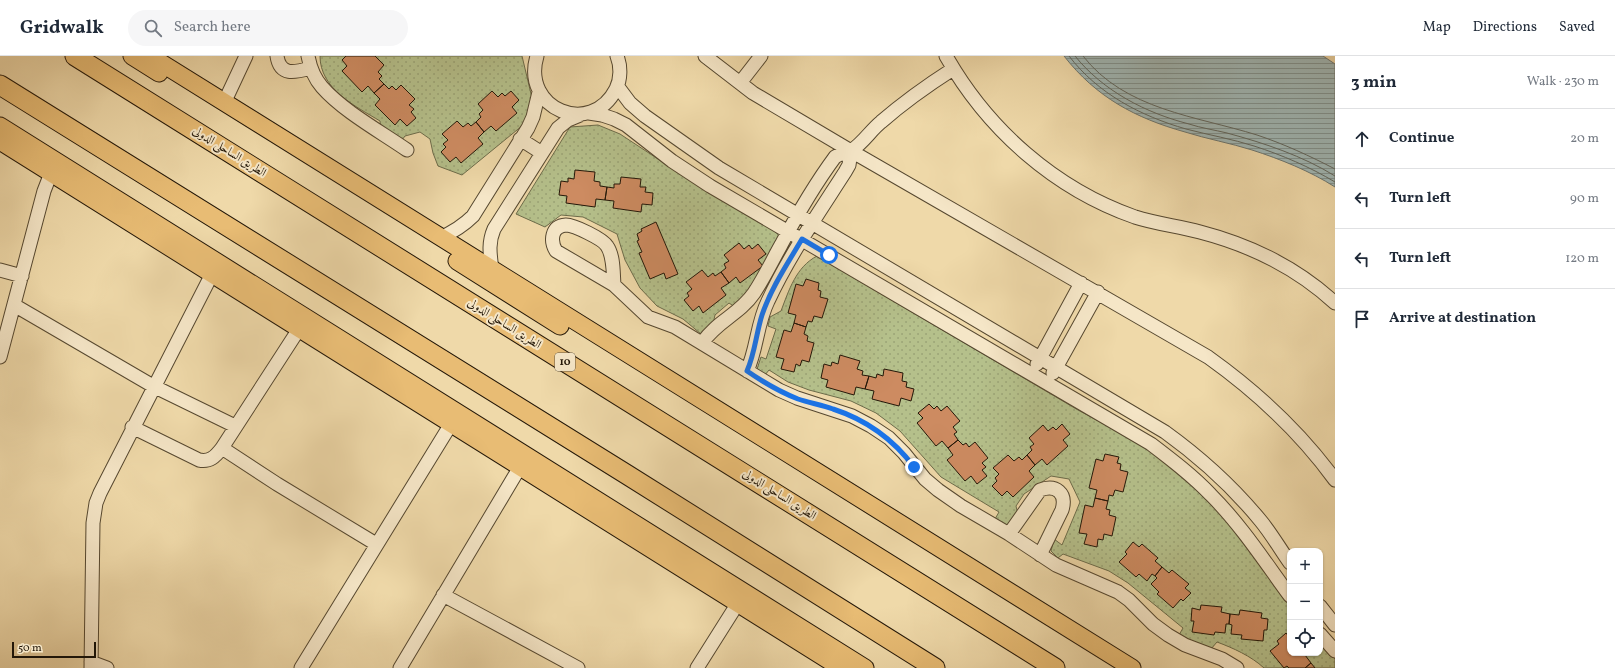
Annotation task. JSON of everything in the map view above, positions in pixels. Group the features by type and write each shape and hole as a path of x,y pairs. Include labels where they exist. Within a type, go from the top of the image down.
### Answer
{"highway":[{"name":"الطريق الساحلى الدولى","path":"75,56 1055,668"},
{"path":"0,85 935,668"}],"main road":[{"path":"132,56 487,280 1113,668"},
{"path":"150,56 1132,668"},
{"path":"0,126 865,668"},
{"path":"0,141 841,668"}],"street":[{"path":"224,103 246,56"},
{"path":"277,56 281,66 292,73 310,62 321,86 330,95 345,108 408,150"},
{"path":"537,56 534,73 535,83 539,92 552,106 570,114 602,115 626,125 666,156 710,186 1151,444 1193,477 1230,515 1287,592"},
{"path":"492,270 489,251 490,239 494,229 558,128 568,120 598,109 606,103 618,87 620,68 617,56"},
{"path":"705,56 740,83 851,151 1098,292 1208,357 1247,386 1300,436 1335,480"},
{"path":"740,83 761,56"},
{"path":"946,56 953,69 981,108 1005,134 1050,173 1077,190 1106,205 1136,217 1167,226 1198,232 1247,247 1292,271 1313,285 1335,303"},
{"path":"702,343 715,327 735,314 746,304 755,292 788,231 835,157 842,153 851,151 899,106 953,69"},
{"path":"618,87 637,110 682,143 745,184 1041,357 1165,432 1192,451 1217,472 1240,496 1261,521 1287,559"},
{"path":"440,238 463,226 473,216 533,117 539,92"},
{"path":"520,139 542,153"},
{"path":"747,371 754,353 758,328 768,301 802,239 849,165 851,151"},
{"path":"0,357 44,192 51,173"},
{"path":"614,286 610,251 602,240 566,225 559,227 554,232 551,238 552,245 556,251 614,286 648,317 675,327 763,382 791,396 852,416 871,426 889,438 938,490 961,506 1068,571 1118,592 1130,600 1153,624 1185,645 1222,659 1237,668"},
{"path":"0,270 22,276"},
{"path":"107,668 91,665 94,513 100,493 132,427 212,274"},
{"path":"1031,374 1081,283"},
{"path":"1047,383 1098,292"},
{"path":"14,305 153,386 235,426"},
{"path":"132,427 199,460 205,461 211,459 222,448 299,329"},
{"path":"301,668 451,424"},
{"path":"222,448 283,488 376,544"},
{"path":"400,668 520,467"},
{"path":"1009,534 1040,490 1053,488 1059,491 1063,497 1064,503 1062,510 1040,555"},
{"path":"443,595 578,668"},
{"path":"697,668 738,603"},
{"path":"1323,610 1335,625"},
{"path":"1323,637 1335,651"}],"green space":[{"path":"320,56 522,56 532,98 528,121 462,175 438,166 430,139 420,132 405,136 399,144 381,131 380,121 350,103 332,87 322,68"},
{"path":"598,125 620,134 661,161 772,228 780,237 738,309 729,303 715,315 713,324 701,334 683,319 657,306 640,288 625,260 617,234 583,217 561,215 545,227 516,214 570,127"},
{"path":"817,256 1078,410 1143,445 1198,488 1236,529 1287,600 1287,656 1323,656 1323,645 1335,659 1335,668 1264,668 1242,653 1217,642 1211,649 1179,635 1183,628 1128,583 1109,571 1063,554 1058,558 1051,551 1054,539 1062,545 1080,502 1069,479 1051,476 1024,494 1016,506 1018,515 1011,525 1003,525 995,519 999,512 941,477 900,431 876,413 851,401 809,390 788,382 769,370 765,375 757,369 761,357 766,359 776,329 768,326 770,317 781,311 790,287 798,273"}],"water":[{"path":"1064,56 1323,56 1335,64 1335,187 1295,166 1273,157 1167,126 1133,113 1103,94 1089,83"}],"building":[{"path":"346,56 375,56 384,65 378,72 382,76 379,79 384,84 374,93 368,86 362,92 342,71 347,66 342,60"},
{"path":"384,84 389,89 392,86 396,90 401,85 415,99 409,105 414,109 411,112 416,118 407,126 400,119 395,125 375,105 380,99 374,93"},
{"path":"492,91 498,97 502,93 505,96 511,91 519,100 512,107 517,113 496,131 491,126 484,132 476,122 481,117 479,114 483,110 478,104"},
{"path":"457,121 463,127 468,123 471,126 476,122 484,132 478,138 483,144 461,163 456,157 450,162 441,152 446,147 443,144 448,140 442,134"},
{"path":"575,170 595,172 594,181 600,182 600,186 607,187 605,200 596,199 595,207 566,203 567,196 559,195 561,181 568,182 568,178 574,179"},
{"path":"621,177 641,179 640,187 646,187 645,192 653,193 652,205 642,204 641,212 613,208 614,201 605,200 607,187 614,188 614,184 620,184"},
{"path":"656,222 678,274 666,279 664,273 650,279 639,253 642,252 637,241 639,240 637,234 642,231 641,229"},
{"path":"739,243 744,249 749,245 752,249 758,244 766,254 758,260 763,266 740,283 736,277 729,283 721,272 726,268 724,264 729,261 724,255"},
{"path":"702,270 708,277 713,273 715,276 721,272 729,283 721,288 726,295 703,313 699,306 693,311 684,300 689,296 687,293 692,289 686,282"},
{"path":"806,279 819,283 818,290 821,291 820,297 828,299 822,318 814,316 812,322 808,321 806,327 794,323 796,315 788,313 796,284 803,286"},
{"path":"794,323 806,327 804,334 808,336 807,341 814,343 809,362 802,360 800,366 796,364 794,372 781,369 784,359 776,357 784,330 791,332"},
{"path":"840,355 860,361 857,369 863,371 862,375 869,376 865,389 856,387 854,395 826,387 828,380 821,378 824,364 831,366 832,362 838,364"},
{"path":"884,369 903,373 902,381 907,382 906,387 914,389 911,401 901,398 899,406 872,399 874,391 865,389 869,376 876,378 877,374 883,376"},
{"path":"929,404 934,409 937,406 941,411 947,406 960,421 953,427 957,432 954,434 958,440 948,448 942,441 936,446 917,423 923,418 918,413"},
{"path":"1062,424 1070,434 1063,440 1068,446 1047,465 1042,459 1035,465 1027,455 1032,450 1030,447 1034,444 1029,438 1043,425 1048,431 1053,427 1056,430"},
{"path":"958,440 963,445 966,443 969,447 975,442 988,458 982,463 986,467 982,470 987,476 977,484 971,476 965,481 947,460 953,455 948,448"},
{"path":"1105,454 1119,457 1117,463 1121,464 1120,470 1128,472 1123,492 1115,490 1113,496 1109,495 1108,501 1095,498 1097,490 1089,488 1096,459 1103,461"},
{"path":"1008,455 1014,461 1019,457 1022,460 1027,455 1035,465 1029,471 1034,477 1013,497 1007,491 1002,496 992,486 997,481 995,478 999,474 993,468"},
{"path":"1095,498 1108,501 1106,509 1110,510 1109,515 1116,517 1112,536 1104,534 1103,540 1098,539 1097,547 1084,544 1087,534 1079,533 1085,505 1093,507"},
{"path":"1133,542 1139,547 1142,544 1158,558 1155,561 1162,567 1155,576 1152,574 1147,581 1139,574 1136,577 1119,562 1127,554 1125,552"},
{"path":"1162,567 1169,573 1172,570 1189,584 1185,588 1191,593 1183,601 1181,599 1173,608 1157,594 1159,592 1151,584 1157,578 1155,576"},
{"path":"1201,605 1222,607 1221,612 1230,614 1229,624 1226,624 1225,633 1215,632 1214,635 1192,632 1194,621 1191,621 1192,608 1200,610"},
{"path":"1240,610 1262,613 1261,618 1268,619 1267,630 1264,630 1263,641 1241,639 1242,635 1231,634 1232,625 1229,624 1230,614 1239,615"},
{"path":"1286,633 1287,656 1306,656 1311,663 1305,668 1289,668 1287,666 1284,668 1270,651 1279,644 1277,641"},
{"path":"1311,663 1315,668 1305,668"}],"route":[{"path":"829,255 802,239 762,314 754,353 747,371 763,382 797,398 852,416 871,426 889,438 904,453 914,467"}]}
